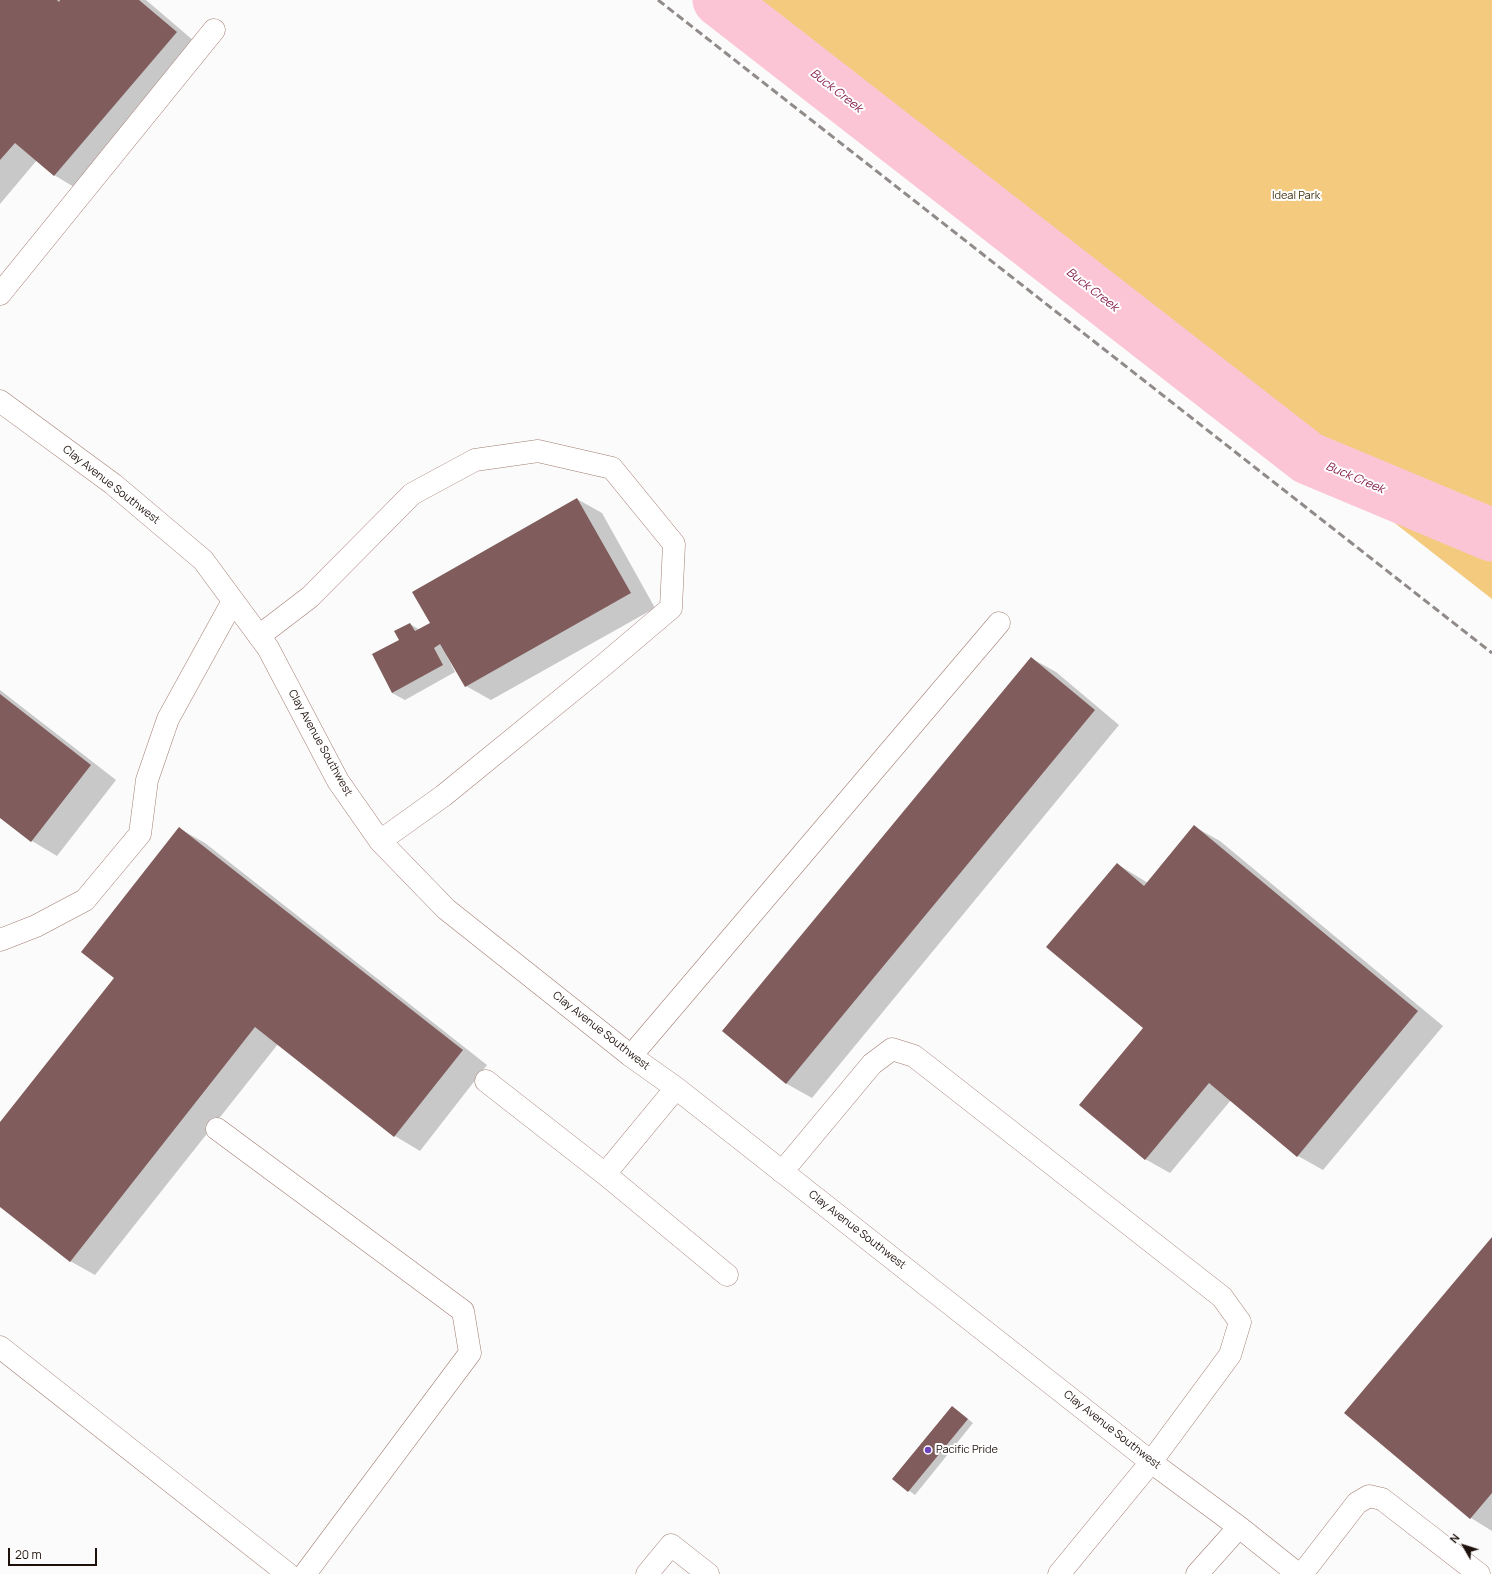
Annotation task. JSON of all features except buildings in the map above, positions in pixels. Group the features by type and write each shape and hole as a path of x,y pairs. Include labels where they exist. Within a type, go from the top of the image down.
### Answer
{"street":[{"path":"0,294 214,30"},
{"name":"Clay Avenue Southwest","path":"0,400 114,484 203,560 268,648 338,781 380,841 446,909 631,1056 676,1088 1151,1462 1239,1527 1298,1574"},
{"path":"259,636 310,597 412,494 475,460 538,451 612,468 674,544 670,608 599,669 443,796 380,841"},
{"path":"0,940 36,926 85,900 140,834 147,780 168,719 233,601"},
{"path":"631,1056 999,623"},
{"path":"782,1172 872,1064 892,1049 914,1056 1216,1292 1222,1297 1240,1322 1230,1355 1151,1462 1059,1574"},
{"path":"486,1081 605,1174 727,1275"},
{"path":"605,1174 676,1088"},
{"path":"217,1129 463,1311 470,1353 305,1574"},
{"path":"0,1348 288,1574"},
{"path":"1302,1574 1357,1503 1369,1496 1382,1499 1479,1574"},
{"path":"1197,1574 1239,1527"},
{"path":"647,1574 671,1545 708,1574"}],"green space":[{"name":"Ideal Park","path":"725,0 1492,0 1492,599"}],"waterway":[{"name":"Buck Creek","path":"719,0 1308,458 1492,535"}],"railway":[{"path":"658,0 1492,653"}],"place":[{"name":"Pacific Pride","path":"928,1450"}]}
